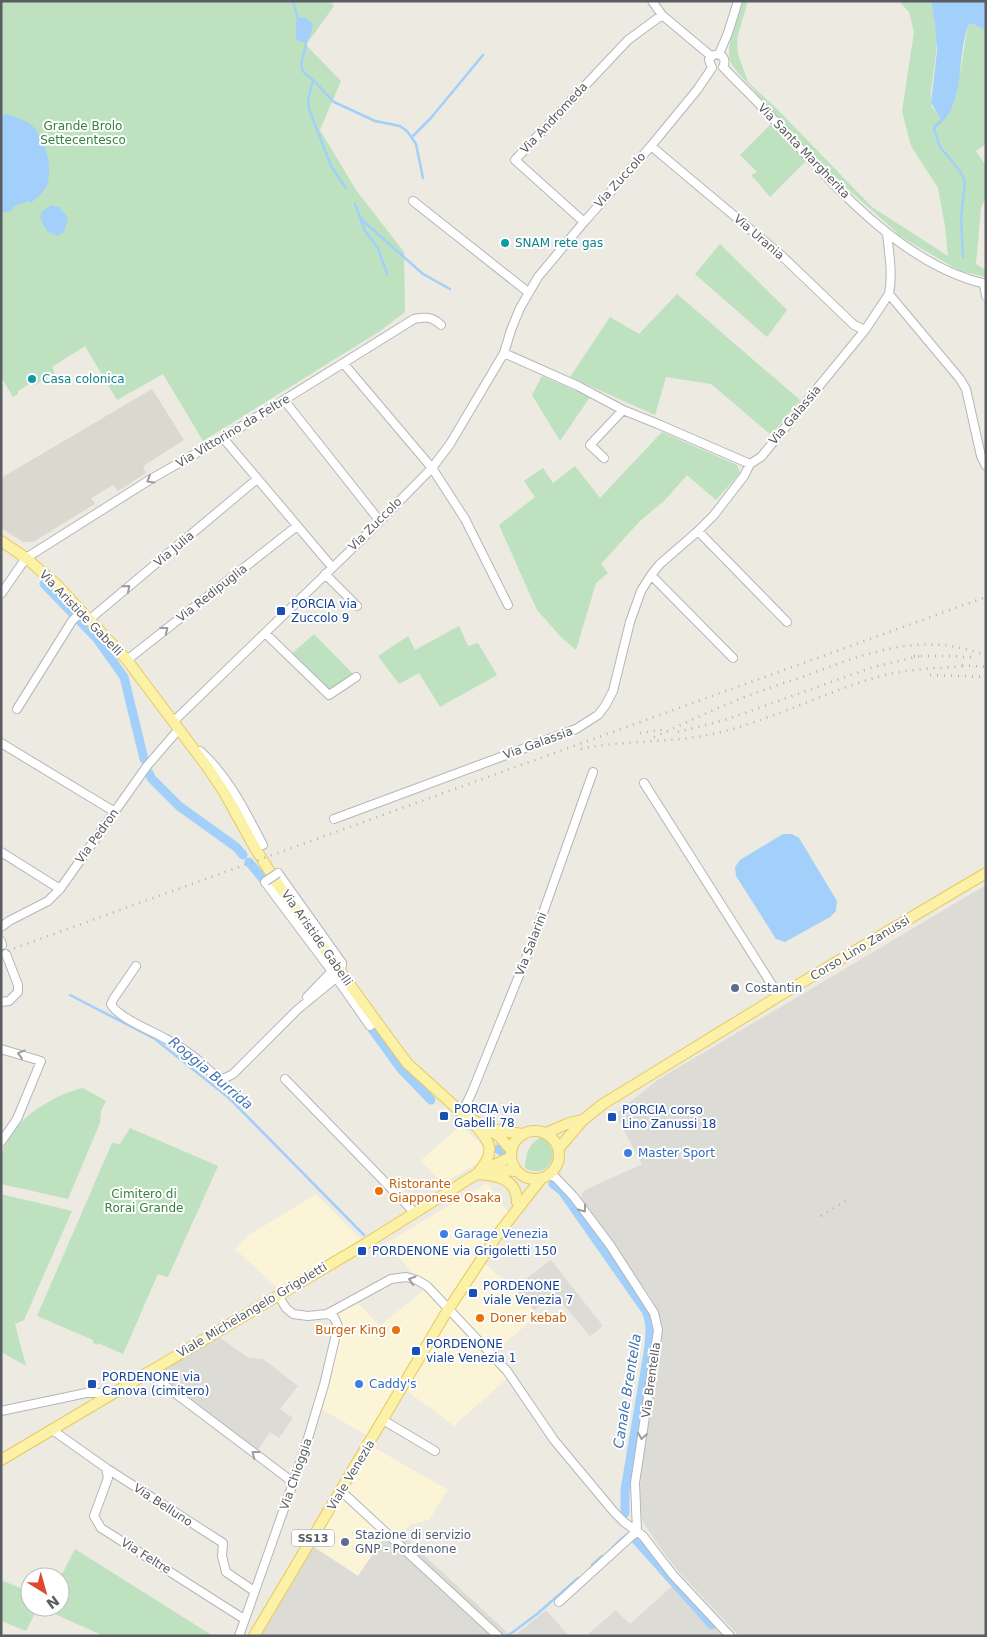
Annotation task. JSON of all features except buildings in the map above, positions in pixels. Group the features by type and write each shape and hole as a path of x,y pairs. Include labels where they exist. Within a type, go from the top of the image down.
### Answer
{"main road":[{"name":"Via Aristide Gabelli","path":"1,541 26,558 55,583 77,616 90,619 127,660 189,742 224,792 275,880 337,972 407,1063 482,1132 488,1142 490,1156 477,1174"},
{"name":"Corso Lino Zanussi","path":"558,1148 583,1120 603,1104 779,996 986,873"},
{"name":"Via Aristide Gabelli","path":"465,1115 499,1136 511,1154"},
{"name":"Corso Lino Zanussi","path":"546,1133 569,1123 583,1120"},
{"name":"Via Aristide Gabelli","path":"489,1129 522,1134"},
{"path":"415,1213 511,1154 517,1138 522,1134 534,1130 546,1133 556,1142 560,1153 558,1165 545,1177 507,1223"},
{"path":"507,1223 520,1191 519,1173 511,1154"},
{"path":"477,1174 498,1170 519,1173 534,1180 545,1177"},
{"path":"477,1174 495,1175 507,1181 516,1191 517,1202"},
{"name":"Viale Michelangelo Grigoletti","path":"1,1460 415,1213"},
{"name":"SS13","path":"447,1311 507,1223"},
{"name":"Viale Venezia","path":"254,1636 447,1311"}],"street":[{"path":"652,1 662,15 715,55 723,57 725,61 723,67 717,70 712,68 709,62 715,55 728,33 738,1"},
{"name":"Via Andromeda","path":"584,222 515,160 628,40 662,15"},
{"name":"Via Santa Margherita","path":"723,67 762,106 805,154 887,233 914,252 954,274 985,284"},
{"name":"Via Zuccolo","path":"176,725 265,633 432,468 450,444 504,353 511,330 528,292 555,255 651,146 697,90 712,68"},
{"name":"Via Urania","path":"651,146 781,255 854,325 865,330"},
{"path":"413,201 528,292"},
{"path":"887,233 891,268 889,294 960,379 966,389 981,456 986,466"},
{"path":"985,284 986,296"},
{"name":"Via Galassia","path":"334,819 576,729 589,722 605,706 612,691 630,622 641,591 651,575 660,564 698,531 725,502 744,476 750,464 761,456 865,330 889,294"},
{"name":"Via Vittorino da Feltre","path":"26,558 151,479 223,438 414,319 434,318 441,325"},
{"path":"504,353 578,386 623,410 750,464"},
{"path":"344,364 432,468 466,520 508,605"},
{"path":"284,400 379,520"},
{"path":"604,458 590,445 623,410"},
{"path":"223,438 332,567"},
{"name":"Via Julia","path":"90,619 257,479"},
{"name":"Via Redipuglia","path":"127,660 297,526"},
{"path":"698,531 787,622"},
{"path":"1,594 5,583 26,558"},
{"path":"326,574 356,606"},
{"path":"651,575 733,658"},
{"path":"17,709 77,616"},
{"path":"265,633 329,695 356,677"},
{"name":"Via Pedron","path":"1,927 5,923 48,901 60,889 176,725"},
{"name":"Via Aristide Gabelli","path":"189,742 216,765 238,797 263,845"},
{"path":"1,743 115,812"},
{"name":"Via Salarini","path":"465,1115 472,1092 533,941 592,772"},
{"path":"644,783 779,996"},
{"path":"1,852 60,889"},
{"path":"136,966 114,998 113,1007 123,1015 187,1052 220,1078 225,1079 233,1074 337,972 342,963 278,873 266,881 337,972"},
{"path":"1,1002 9,1001 18,992 18,985 6,954"},
{"path":"1,1049 41,1061 17,1119 1,1142"},
{"path":"285,1079 415,1213"},
{"name":"Via Brentella","path":"545,1177 574,1196 610,1245 654,1313 658,1330 635,1483 637,1531"},
{"path":"278,1295 286,1308 293,1314 308,1316 326,1314 391,1279 406,1277 417,1280 427,1286 447,1311 507,1370 554,1440 624,1522 643,1536 673,1575 730,1636"},
{"name":"Via Chioggia","path":"239,1636 294,1483 324,1385 338,1326 334,1317 326,1314"},
{"path":"147,1372 294,1483"},
{"path":"1,1411 86,1394 112,1393"},
{"path":"383,1420 435,1451"},
{"name":"Via Belluno","path":"52,1429 106,1468 223,1543 222,1556 226,1572 254,1591"},
{"name":"Via Feltre","path":"106,1468 108,1478 94,1516 101,1528 244,1619"},
{"path":"341,1491 498,1636"},
{"path":"559,1602 637,1531"}],"shaded area":[{"path":"152,389 184,440 143,466 146,473 118,491 113,485 91,498 95,504 33,542 23,542 1,528 1,478"},
{"path":"986,885 986,1636 739,1636 678,1571 642,1520 640,1494 641,1463 662,1335 660,1318 653,1301 581,1199 583,1191 642,1164 615,1114 659,1079"},
{"path":"459,1127 465,1129 482,1145 485,1151 484,1155 477,1164 443,1183 420,1161"},
{"path":"487,1183 510,1215 370,1437 319,1408 338,1341 332,1314 356,1301 380,1326 426,1288 386,1243"},
{"path":"316,1194 363,1242 280,1290 235,1249 249,1235"},
{"path":"551,1260 603,1326 590,1336 561,1302 549,1298 534,1310 514,1288"},
{"path":"482,1262 514,1288 538,1315 491,1355 509,1377 454,1426 404,1389"},
{"path":"216,1335 249,1358 263,1359 298,1386 280,1409 293,1418 279,1438 270,1432 258,1450 154,1372"},
{"path":"370,1445 448,1490 429,1520 411,1524 395,1538 388,1532 358,1576 311,1545"},
{"path":"388,1532 395,1538 400,1533 511,1636 257,1636 311,1545 358,1576"},
{"path":"677,1582 727,1636 586,1636 616,1610 630,1624"},
{"path":"546,1610 569,1636 514,1636"}],"green space":[{"name":"Grande Brolo Settecentesco","path":"1,1 330,1 334,6 306,45 341,81 320,130 356,190 404,252 405,312 380,331 203,441 163,374 117,400 85,346 52,367 55,373 33,386 31,383 18,391 18,394 13,397 1,377"},
{"path":"743,1 748,1 737,38 738,54 748,82 778,110 872,207 948,256 938,188 911,146 902,111 914,32 909,12 899,1 931,1 934,14 936,57 931,102 932,107 941,119 934,126 946,117 950,111 961,69 969,24 973,24 986,31 986,144 976,151 986,166 986,197 981,208 976,264 986,270 986,277 960,271 898,235 823,167 740,75 731,63 729,49"},
{"path":"771,124 806,161 770,197 751,175 757,172 740,155"},
{"path":"720,244 787,310 767,337 695,274"},
{"path":"677,294 800,400 771,435 711,384 666,377 655,415 570,377 610,317 639,334"},
{"path":"542,376 590,397 560,441 532,395"},
{"path":"662,432 737,465 740,473 716,500 687,475 666,499 639,522 601,564 608,573 596,583 576,650 561,637 537,610 499,525 535,497 524,481 543,468 553,483 575,466 600,498"},
{"path":"459,626 468,646 478,643 497,675 440,707 419,673 399,684 378,656 408,636 415,650"},
{"path":"314,634 354,675 329,692 291,654"},
{"path":"83,1088 106,1101 101,1111 100,1123 68,1199 1,1184 2,1153 7,1141 15,1130 24,1120 46,1103 71,1091"},
{"name":"Cimitero di Rorai Grande","path":"130,1128 218,1166 168,1277 158,1274 123,1354 98,1343 97,1345 93,1343 93,1340 37,1316 112,1143 120,1144"},
{"path":"541,1137 548,1143 553,1157 551,1163 546,1168 540,1171 533,1171 525,1168 527,1154 530,1146"},
{"path":"1,1194 72,1211 24,1320 15,1324 26,1366 1,1352"},
{"path":"75,1549 213,1636 104,1636 61,1617 70,1617 70,1567 66,1567"},
{"path":"1,1580 20,1588 20,1617 33,1617 26,1631 1,1621"}],"water":[{"path":"931,1 986,1 986,31 973,24 969,24 962,51 959,80 952,108 945,119 934,129 933,126 941,119 931,103 937,51"},
{"path":"301,17 306,18 313,24 310,37 304,42 296,40 296,22"},
{"path":"8,114 22,119 36,130 44,145 49,164 49,173 45,189 31,203 28,201 13,207 12,211 1,213 1,115"},
{"path":"51,205 59,207 68,218 64,232 57,236 47,231 40,218 42,212"},
{"path":"783,834 792,834 799,838 837,901 836,911 830,917 785,942 776,939 736,876 735,867 740,860"}],"waterway":[{"path":"293,1 299,22"},
{"path":"306,39 301,66 306,75 313,80 308,100 309,109 331,166 346,188"},
{"path":"412,137 430,119 483,55"},
{"path":"313,80 334,102 375,121 400,126 407,131 416,144 423,178"},
{"path":"936,126 934,129 940,147 960,171 965,182 961,217 963,257"},
{"path":"355,204 365,231 378,248 387,274"},
{"path":"361,219 423,274 450,289"},
{"name":"Canale Brentella","path":"44,584 97,639 124,677 144,759"},
{"name":"Canale Brentella","path":"149,773 151,778 179,806 236,847 243,855"},
{"name":"Canale Brentella","path":"249,862 262,878"},
{"name":"Roggia Burrida","path":"70,995 155,1039 229,1098 364,1235"},
{"name":"Canale Brentella","path":"372,1029 401,1069 431,1100"},
{"name":"Canale Brentella","path":"498,1149 502,1152"},
{"name":"Canale Brentella","path":"553,1184 562,1191 646,1311 649,1321 648,1353 625,1490 625,1513"},
{"path":"612,1548 626,1535"},
{"name":"Canale Brentella","path":"636,1540 712,1625"},
{"path":"592,1565 602,1556"},
{"path":"509,1635 537,1614 578,1578"}],"railway":[{"path":"1,953 986,597"},
{"path":"654,737 748,696 847,661 893,648 915,645 939,645 962,648 986,656"},
{"path":"914,656 971,657"},
{"path":"678,732 728,719 873,667 920,656"},
{"path":"962,665 986,667"},
{"path":"581,749 615,744 683,739 717,733 758,721 857,683 888,674 967,666"},
{"path":"930,675 986,677"},
{"path":"640,733 662,730"},
{"path":"821,1216 851,1198"}],"place":[{"name":"SNAM rete gas","path":"505,243"},
{"name":"Casa colonica","path":"32,379"},
{"name":"PORCIA via Zuccolo 9","path":"281,611"},
{"name":"Costantin","path":"735,988"},
{"name":"PORCIA via Gabelli 78","path":"444,1116"},
{"name":"PORCIA corso Lino Zanussi 18","path":"612,1117"},
{"name":"Master Sport","path":"628,1153"},
{"name":"Ristorante Giapponese Osaka","path":"379,1191"},
{"name":"Garage Venezia","path":"444,1234"},
{"name":"PORDENONE via Grigoletti 150","path":"362,1251"},
{"name":"PORDENONE viale Venezia 7","path":"473,1293"},
{"name":"Doner kebab","path":"480,1318"},
{"name":"Burger King","path":"396,1330"},
{"name":"PORDENONE viale Venezia 1","path":"416,1351"},
{"name":"PORDENONE via Canova (cimitero)","path":"92,1384"},
{"name":"Caddy's","path":"359,1384"},
{"name":"Stazione di servizio GNP - Pordenone","path":"345,1542"}]}
